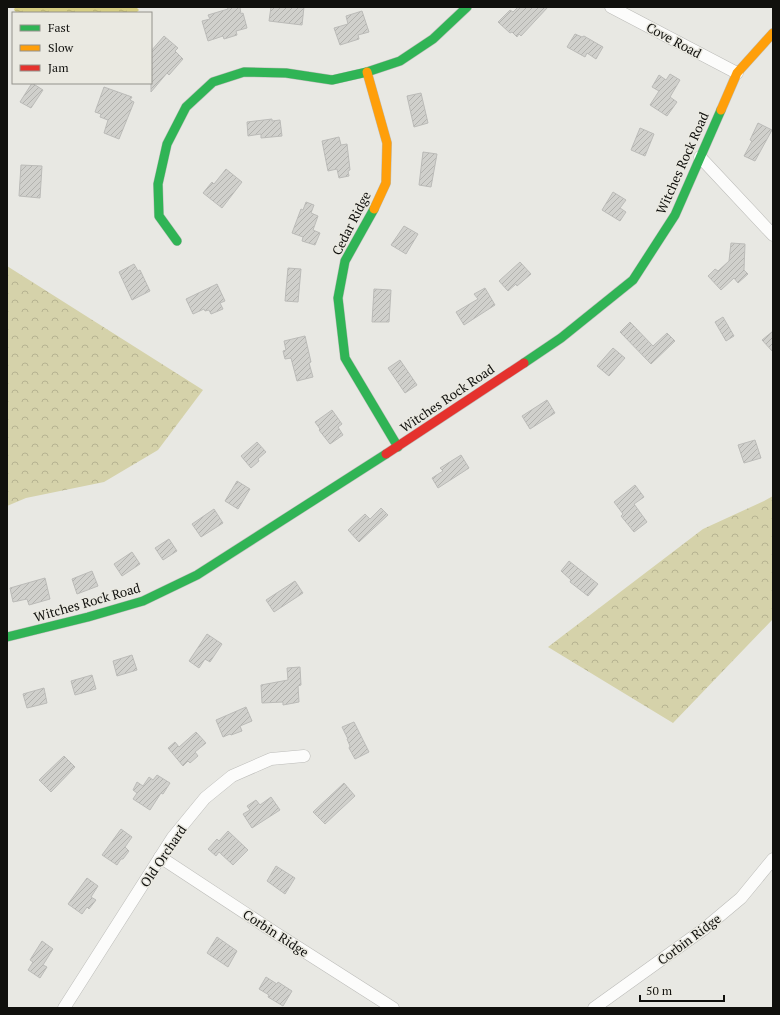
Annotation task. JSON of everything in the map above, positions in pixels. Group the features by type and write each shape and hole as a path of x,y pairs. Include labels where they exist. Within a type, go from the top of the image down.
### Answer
{"street":[{"path":"177,240 159,216 158,184 167,144 186,107 213,82 244,72 286,73 332,80 367,72 400,61 433,39 467,7"},
{"name":"Cove Road","path":"610,7 737,73"},
{"name":"Witches Rock Road","path":"7,637 88,617 143,601 197,575 398,447 561,338 633,280 675,215 737,73 773,33"},
{"name":"Cedar Ridge","path":"367,72 386,143 386,182 369,219 345,261 338,298 345,358 398,447"},
{"path":"700,157 773,235"},
{"name":"Old Orchard","path":"64,1008 173,837 205,798 232,776 271,758 304,756"},
{"name":"Corbin Ridge","path":"160,857 393,1008"},
{"name":"Corbin Ridge","path":"594,1008 704,929 742,898 773,859"}],"green space":[{"path":"7,266 203,390 158,450 104,482 26,498 7,506"},
{"path":"773,496 773,619 673,723 548,647 703,529"}],"water":[{"path":"15,7 136,7 139,10 137,12 16,12 14,10"}],"building":[{"path":"227,7 240,7 241,14 243,13 247,28 236,31 237,35 224,39 223,36 208,41 202,21 210,19 208,15 228,9"},
{"path":"271,7 304,7 302,25 269,21"},
{"path":"518,7 548,7 521,36 519,34 517,37 498,22 510,10 513,12"},
{"path":"362,11 369,32 358,35 359,39 340,45 334,28 348,24 346,16"},
{"path":"575,34 582,37 584,36 603,47 596,59 587,53 585,57 567,47"},
{"path":"164,36 178,48 175,51 183,59 169,75 167,73 151,92 152,84 152,50"},
{"path":"670,74 680,80 670,97 677,102 667,116 650,105 659,91 652,87 659,75 666,80"},
{"path":"31,84 43,90 31,108 20,102"},
{"path":"104,87 132,97 130,100 134,102 119,139 104,133 108,120 100,117 101,114 95,112"},
{"path":"421,93 428,123 414,127 407,96"},
{"path":"272,119 272,121 280,120 282,136 261,138 261,134 248,136 247,122"},
{"path":"758,123 772,130 755,161 744,156 752,141 750,140"},
{"path":"640,128 654,134 645,156 631,150"},
{"path":"339,137 341,145 347,144 350,170 348,171 349,176 339,178 337,169 328,171 322,141"},
{"path":"423,152 437,154 431,187 419,185"},
{"path":"21,165 42,166 40,198 19,196"},
{"path":"226,169 242,182 222,208 203,193 212,182 214,184"},
{"path":"613,192 626,200 620,208 626,212 620,221 602,210"},
{"path":"306,202 314,205 311,213 318,216 313,230 320,233 315,245 302,241 303,237 292,233 301,209 303,210"},
{"path":"404,226 418,234 406,254 391,245"},
{"path":"731,243 745,244 744,270 748,274 738,283 734,278 721,290 708,276 715,269 718,271 729,261"},
{"path":"520,262 531,274 517,286 516,284 508,291 499,281"},
{"path":"134,264 138,271 140,270 150,291 132,300 119,272"},
{"path":"288,268 301,269 298,302 285,301"},
{"path":"217,284 225,301 220,303 223,309 211,314 209,310 205,311 204,309 193,314 186,299"},
{"path":"485,288 495,305 464,325 456,312 478,299 474,294"},
{"path":"374,289 391,290 389,322 372,322"},
{"path":"723,317 734,336 726,341 715,322"},
{"path":"630,322 653,346 667,333 675,341 651,364 620,332"},
{"path":"773,331 773,352 762,340"},
{"path":"305,336 311,362 309,363 313,377 297,381 291,358 285,359 283,351 286,350 284,341"},
{"path":"613,348 625,358 609,376 597,366"},
{"path":"400,360 417,385 405,393 388,368"},
{"path":"547,400 555,413 530,429 522,416"},
{"path":"332,410 342,424 338,427 343,435 330,444 319,430 320,429 315,422"},
{"path":"755,440 761,458 744,463 738,445"},
{"path":"257,442 266,452 251,468 241,456"},
{"path":"461,455 469,468 438,488 432,478 443,471 440,468"},
{"path":"237,481 250,489 238,509 225,501"},
{"path":"635,485 644,497 634,504 647,522 634,532 621,516 623,514 614,502"},
{"path":"381,508 388,515 359,542 348,530 365,514 370,519"},
{"path":"214,509 223,523 201,537 192,524"},
{"path":"169,539 177,551 163,560 155,548"},
{"path":"132,552 140,564 122,576 114,564"},
{"path":"569,561 598,584 588,596 570,582 571,580 561,571"},
{"path":"92,571 98,586 77,594 72,579"},
{"path":"45,578 50,599 29,605 27,599 13,602 10,588"},
{"path":"295,581 303,593 274,612 266,600"},
{"path":"207,634 222,644 210,662 205,659 199,668 189,661"},
{"path":"132,655 137,670 117,676 113,661"},
{"path":"300,667 301,685 298,686 299,702 283,705 283,702 262,703 261,685 288,680 287,668"},
{"path":"92,675 96,689 75,695 71,681"},
{"path":"44,688 47,703 27,708 23,694"},
{"path":"246,707 252,721 240,726 242,731 223,737 216,720"},
{"path":"354,722 369,752 355,759 349,748 350,746 348,739 342,727"},
{"path":"196,732 206,743 195,752 198,756 190,763 188,761 183,766 168,748 175,742 179,747"},
{"path":"64,756 75,767 51,792 39,780"},
{"path":"157,775 170,783 163,794 161,793 150,810 133,799 137,793 133,790 137,782 143,786 149,777 153,780"},
{"path":"344,783 355,796 325,824 313,812"},
{"path":"271,797 280,810 252,828 243,814 250,810 247,806 256,800 260,805"},
{"path":"121,829 132,837 125,847 129,851 117,865 102,855"},
{"path":"228,831 248,850 233,865 219,852 216,856 208,849 217,839 219,841"},
{"path":"276,866 295,878 285,894 267,881"},
{"path":"87,878 98,886 91,897 96,900 89,909 87,907 82,914 68,904"},
{"path":"217,937 237,951 228,967 207,953"},
{"path":"42,941 53,949 43,965 47,967 40,978 28,970 33,962 30,960"},
{"path":"266,977 277,984 278,982 292,991 283,1006 268,997 269,995 259,989"}],"traffic: fast":[{"path":"177,241 159,216 158,184 167,144 186,107 213,82 244,72 286,73 332,80 367,72 400,61 433,39 467,7"},
{"path":"524,363 561,338 633,280 675,215 721,110"},
{"path":"374,209 345,261 338,298 345,358 398,447"},
{"path":"7,637 88,617 143,601 197,575 386,454"}],"traffic: slow":[{"path":"721,110 737,73 773,33"},
{"path":"367,72 387,143 386,183 374,209"}],"traffic: jam":[{"path":"386,454 524,363"}]}
